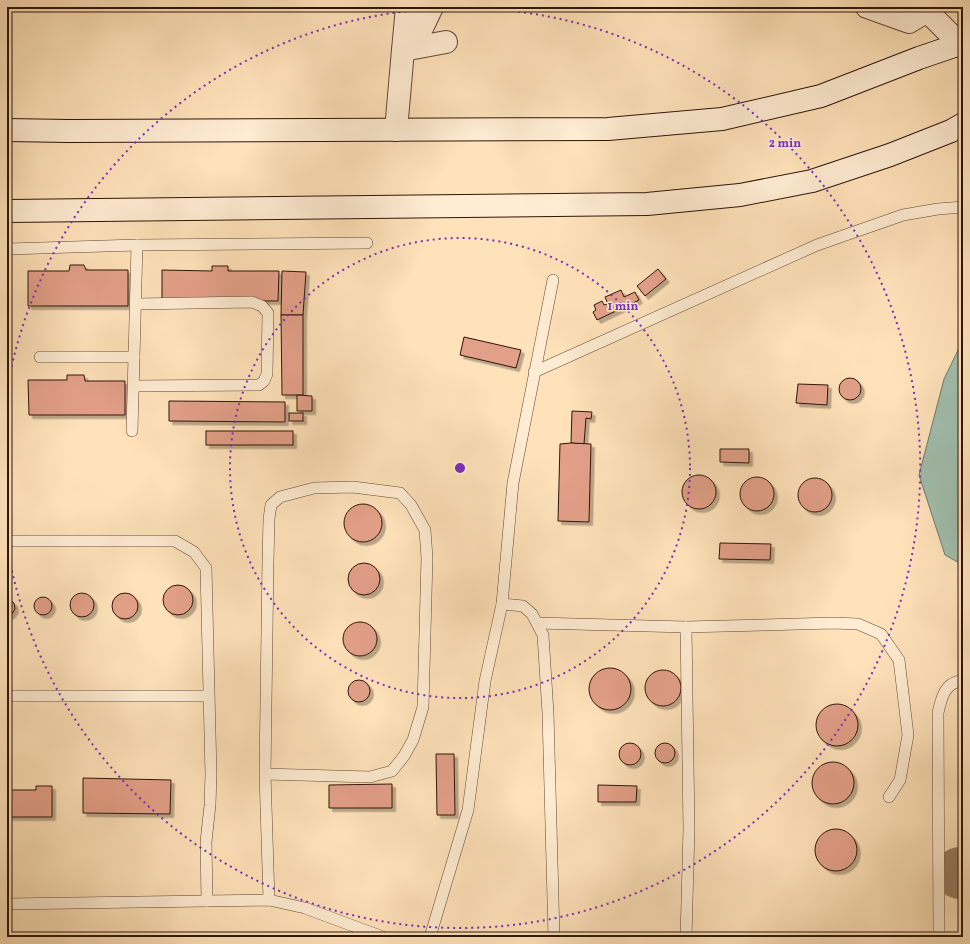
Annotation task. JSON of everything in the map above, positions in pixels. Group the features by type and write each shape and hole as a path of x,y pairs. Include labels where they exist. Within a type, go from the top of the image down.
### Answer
{"main road":[{"path":"396,130 408,49 407,7"},
{"path":"408,49 432,7"},
{"path":"7,130 608,129 722,118 821,96 919,58 962,44 930,9 909,22 867,7"},
{"path":"408,49 446,42"},
{"path":"7,211 647,204 740,195 812,181 890,156 951,131 963,124"}],"lane":[{"path":"534,372 817,245 904,215 938,209 963,207"},
{"path":"8,249 137,245 367,243"},
{"path":"132,431 137,245"},
{"path":"430,937 468,810 486,681 502,604 512,483 553,280"},
{"path":"134,386 259,385 264,381 267,374 268,313 262,306 252,302 136,304"},
{"path":"40,357 134,357"},
{"path":"265,774 370,777 392,771 404,756 413,740 423,707 427,558 425,530 411,505 400,493 353,487 314,488 280,497 271,505 269,519 268,561 265,774 269,900"},
{"path":"7,541 175,541 194,552 206,568 211,774 210,805 206,842 207,901"},
{"path":"502,604 523,606 532,614 543,635 548,713 554,937"},
{"path":"537,623 686,627 833,623 858,624 881,634 899,660 908,734 900,780 889,798"},
{"path":"686,627 689,829 686,937"},
{"path":"939,937 938,713 942,697 949,686 959,681 963,681"},
{"path":"7,696 208,696"},
{"path":"7,904 269,900 305,908 384,937"}],"shaded area":[{"path":"963,340 963,565 945,555 919,475 944,379"}],"building":[{"path":"70,265 84,265 86,270 128,270 128,306 28,306 28,271 69,271"},
{"path":"212,266 228,266 228,271 279,271 278,301 162,300 162,270 212,271"},
{"path":"658,269 666,279 645,296 637,286"},
{"path":"282,271 306,272 303,315 281,315"},
{"path":"621,290 624,297 635,292 639,300 597,320 593,312 596,310 594,305 602,301 604,305 608,304 605,297"},
{"path":"281,315 303,315 303,395 282,395"},
{"path":"464,337 521,350 516,368 460,355"},
{"path":"67,375 84,375 85,381 125,381 125,415 29,415 28,380 67,380"},
{"path":"850,378 858,381 861,389 858,397 850,400 842,397 839,389 842,381"},
{"path":"798,384 828,385 827,405 796,403"},
{"path":"297,395 312,396 312,411 297,411"},
{"path":"169,401 285,402 285,422 169,421"},
{"path":"572,411 592,412 591,419 586,418 584,444 571,443"},
{"path":"289,413 303,413 303,421 289,421"},
{"path":"206,431 293,431 293,445 206,445"},
{"path":"560,444 591,444 589,522 558,521"},
{"path":"720,449 749,449 749,463 720,462"},
{"path":"699,475 711,480 716,492 711,504 699,509 687,504 682,492 687,480"},
{"path":"757,477 769,482 774,494 769,506 757,511 745,506 740,494 745,482"},
{"path":"815,478 827,483 832,495 827,507 815,512 803,507 798,495 803,483"},
{"path":"359,504 367,504 374,507 379,512 382,523 379,534 374,539 367,542 359,542 352,539 347,534 344,527 344,519 347,512 352,507"},
{"path":"720,543 771,544 770,560 719,559"},
{"path":"361,563 367,563 376,567 380,579 376,591 367,595 361,595 352,591 348,582 348,576 352,567"},
{"path":"178,585 189,589 193,600 189,611 178,615 167,611 163,600 167,589"},
{"path":"82,593 90,597 94,605 90,613 82,617 74,613 70,605 74,597"},
{"path":"125,593 134,597 138,606 134,615 125,619 116,615 112,606 116,597"},
{"path":"43,597 49,600 52,606 49,612 43,615 37,612 34,606 37,600"},
{"path":"7,598 14,603 15,609 12,614 7,617"},
{"path":"360,622 372,627 377,639 372,651 360,656 348,651 343,639 348,627"},
{"path":"606,668 614,668 622,671 628,677 631,689 628,701 622,707 614,710 606,710 598,707 592,701 589,693 589,685 592,677 598,671"},
{"path":"667,670 676,675 680,681 680,695 676,701 667,706 659,706 650,701 646,695 645,684 650,675 656,671"},
{"path":"359,680 367,683 370,691 367,699 359,702 351,699 348,691 351,683"},
{"path":"833,704 841,704 849,707 855,713 858,725 855,737 849,743 841,746 833,746 825,743 819,737 816,729 816,721 819,713 825,707"},
{"path":"630,743 638,746 641,754 638,762 630,765 622,762 619,754 622,746"},
{"path":"665,743 672,746 675,753 672,760 665,763 658,760 655,753 658,746"},
{"path":"436,754 454,754 455,815 437,815"},
{"path":"829,762 837,762 845,765 851,771 854,783 851,795 845,801 837,804 829,804 821,801 815,795 812,787 812,779 815,771 821,765"},
{"path":"83,778 171,780 170,814 83,813"},
{"path":"392,784 392,808 329,808 329,785"},
{"path":"598,785 637,786 636,802 598,802"},
{"path":"36,786 52,786 52,817 7,817 7,790 36,790"},
{"path":"832,829 840,829 848,832 854,838 857,850 854,862 848,868 840,871 832,871 824,868 818,862 815,854 815,846 818,838 824,832"}]}
